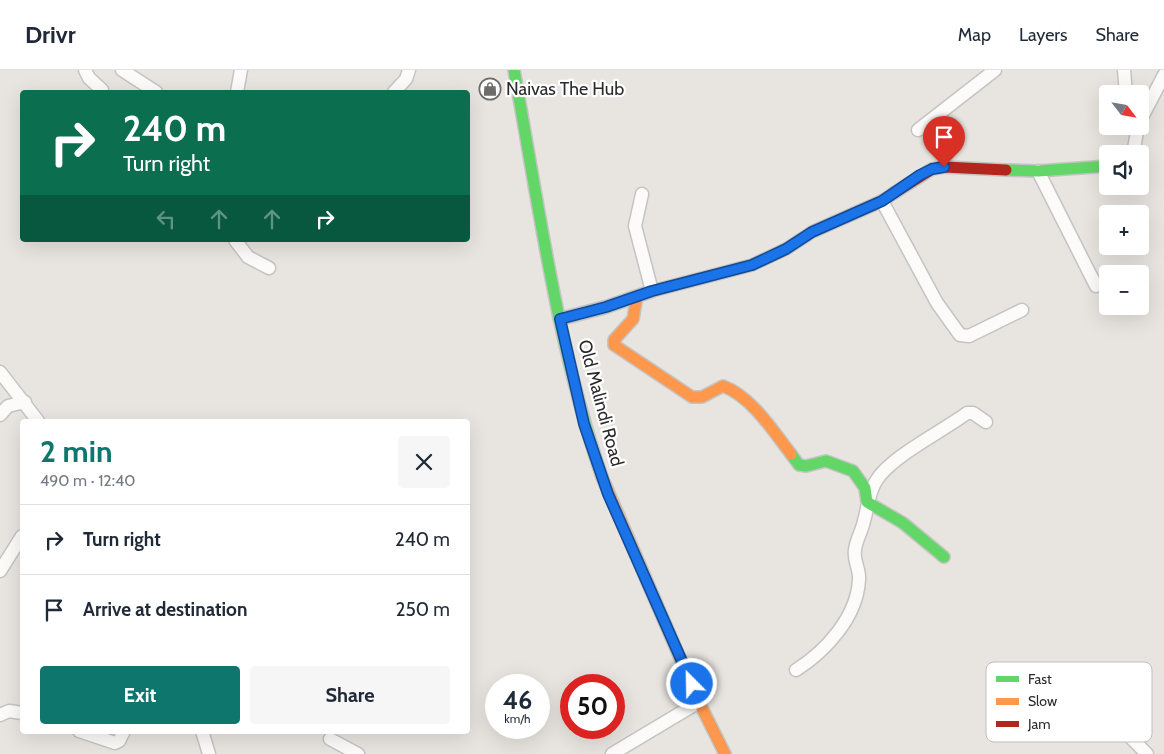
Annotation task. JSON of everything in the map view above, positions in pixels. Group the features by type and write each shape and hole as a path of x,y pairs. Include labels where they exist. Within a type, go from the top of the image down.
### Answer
{"street":[{"path":"85,70 100,90"},
{"path":"122,70 153,90"},
{"path":"237,90 241,70"},
{"path":"396,90 406,79 409,70"},
{"name":"Old Malindi Road","path":"514,70 560,319 584,424 608,494 699,702 724,754"},
{"path":"918,130 995,70"},
{"path":"1124,70 1125,85"},
{"path":"1149,104 1164,75"},
{"path":"560,319 652,291 752,265 786,249 812,232 882,201 932,169 953,167 1038,171 1099,167"},
{"path":"1038,171 1096,286"},
{"path":"642,194 635,226 652,291"},
{"path":"882,201 937,303 960,335 969,336 1022,310"},
{"path":"237,242 248,257 269,268"},
{"path":"637,296 633,319 614,340 614,345 692,397 702,397 723,386 733,388 767,423 799,464 806,466 826,461 856,473 865,488 867,502"},
{"path":"0,372 37,419"},
{"path":"0,414 8,406 25,402"},
{"path":"796,670 820,651 844,624 852,609 859,579 854,550 864,520 867,502 876,481 889,466 943,428 970,412 986,422"},
{"path":"867,502 903,523 944,557"},
{"path":"0,571 20,539"},
{"path":"612,754 699,702"},
{"path":"0,715 9,711 20,713"},
{"path":"86,734 114,744 119,741 122,734"},
{"path":"203,734 209,754"},
{"path":"330,739 358,754"},
{"path":"1135,742 1147,754"}],"traffic: fast":[{"path":"514,70 561,327 586,427 602,477"},
{"path":"1006,170 1038,171 1099,167"},
{"path":"791,454 799,465 806,466 826,461 853,471 865,488 867,502 903,523 944,557"}],"traffic: slow":[{"path":"652,291 752,265 786,249 812,232 882,201 894,193"},
{"path":"637,296 633,319 614,340 614,345 692,397 702,397 723,386 734,391 753,406 791,454"},
{"path":"602,477 699,702 725,754"}],"traffic: jam":[{"path":"894,193 932,169 944,167 1006,170"}],"place":[{"name":"Naivas The Hub","path":"490,89"}],"route":[{"path":"692,684 608,494 584,424 560,319 606,307 652,291 752,265 786,249 812,232 882,201 920,175 932,169 944,167"}]}
